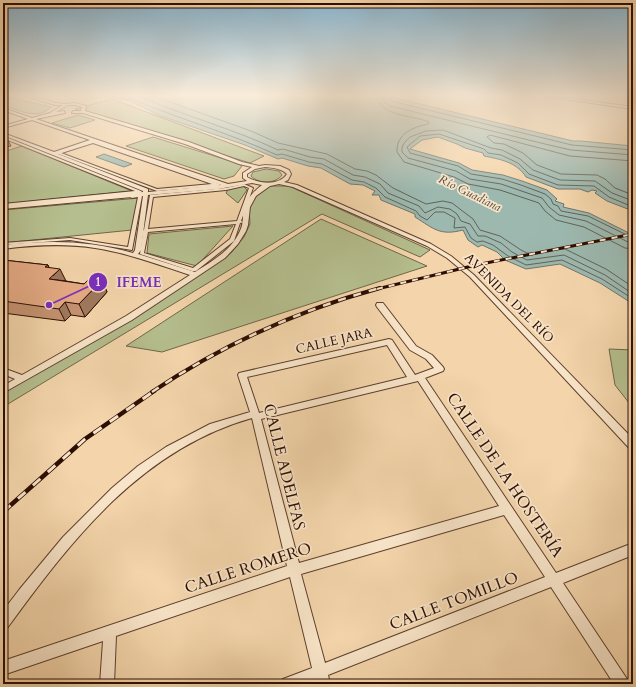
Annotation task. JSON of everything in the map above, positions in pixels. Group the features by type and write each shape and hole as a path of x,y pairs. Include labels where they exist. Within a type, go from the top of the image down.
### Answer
{"street":[{"path":"57,127 227,185 258,167"},
{"path":"137,127 187,143 241,164 258,167"},
{"path":"3,136 157,190 218,185 93,142 56,154"},
{"path":"3,136 140,192 3,207"},
{"path":"56,154 95,140"},
{"path":"56,154 146,190 142,254 194,270 232,240 242,222 253,192 253,182 246,174"},
{"path":"241,164 247,168 246,174"},
{"name":"AVENIDA DEL RÍO","path":"258,167 278,167 287,171 289,174 288,177 295,186"},
{"path":"253,192 288,177"},
{"path":"3,207 253,182 269,184"},
{"name":"AVENIDA DEL RÍO","path":"277,182 295,186 429,245 459,264 633,446"},
{"path":"134,255 138,250 151,196 226,189 244,185 251,188 253,192"},
{"path":"3,207 140,196 130,249 70,238 3,246"},
{"path":"134,232 242,222"},
{"path":"3,390 129,318 223,257 242,235 242,222"},
{"path":"3,246 44,243 80,244 108,248 196,275"},
{"path":"3,622 31,584 102,504 138,473 171,449 200,432 227,421 255,416 416,378 440,369 429,357 413,348 380,305"},
{"name":"CALLE JARA","path":"242,374 389,342 416,378"},
{"path":"3,371 22,378"},
{"name":"CALLE ADELFAS","path":"242,374 255,416 322,678"},
{"name":"CALLE DE LA HOSTERÍA","path":"416,378 555,580 622,684"},
{"name":"CALLE ROMERO","path":"3,668 294,570 506,509"},
{"name":"CALLE TOMILLO","path":"288,684 322,678 555,580 633,549"},
{"path":"107,684 110,632"}],"green space":[{"path":"134,127 187,127 264,156 250,163"},
{"path":"153,137 237,163 242,166 234,176 224,179 126,146"},
{"path":"22,146 132,191 3,204 3,152"},
{"path":"266,169 279,171 282,175 276,180 267,182 254,179 251,176 253,172"},
{"path":"243,186 247,190 238,203 226,193 228,189"},
{"path":"271,186 289,186 430,250 420,257 322,214 3,407 3,392 231,253 244,237 250,224 249,208 259,191"},
{"path":"139,198 132,230 3,243 3,210"},
{"path":"321,219 427,266 162,352 126,346"},
{"path":"233,226 197,266 147,253 149,234"},
{"path":"609,349 633,350 633,408 615,385"}],"water":[{"name":"Río Guadiana","path":"193,127 515,127 573,141 633,146 633,211 607,201 595,193 597,191 592,190 588,192 580,189 558,189 526,177 518,168 507,162 484,156 483,153 465,148 438,137 422,140 410,149 459,163 472,170 503,175 547,190 557,199 555,201 564,204 563,207 589,213 633,235 633,304 600,283 560,264 526,269 505,260 497,252 482,245 478,247 468,240 463,230 443,232 427,225 415,217 415,214 381,200 379,195 372,195 375,191 363,185 350,184 321,168 308,166 282,158 278,159 245,145"},
{"path":"104,154 132,164 124,167 96,157"}],"building":[{"path":"3,260 48,265 45,267 60,269 49,279 84,284 90,278 102,280 79,304 65,302 59,309 3,301"}],"railway":[{"path":"377,289 476,265 633,234"},
{"path":"152,392 206,359 262,331 320,307 380,288"},
{"path":"3,512 85,439 154,391"}],"place":[{"name":"IFEME","path":"49,305"}]}
